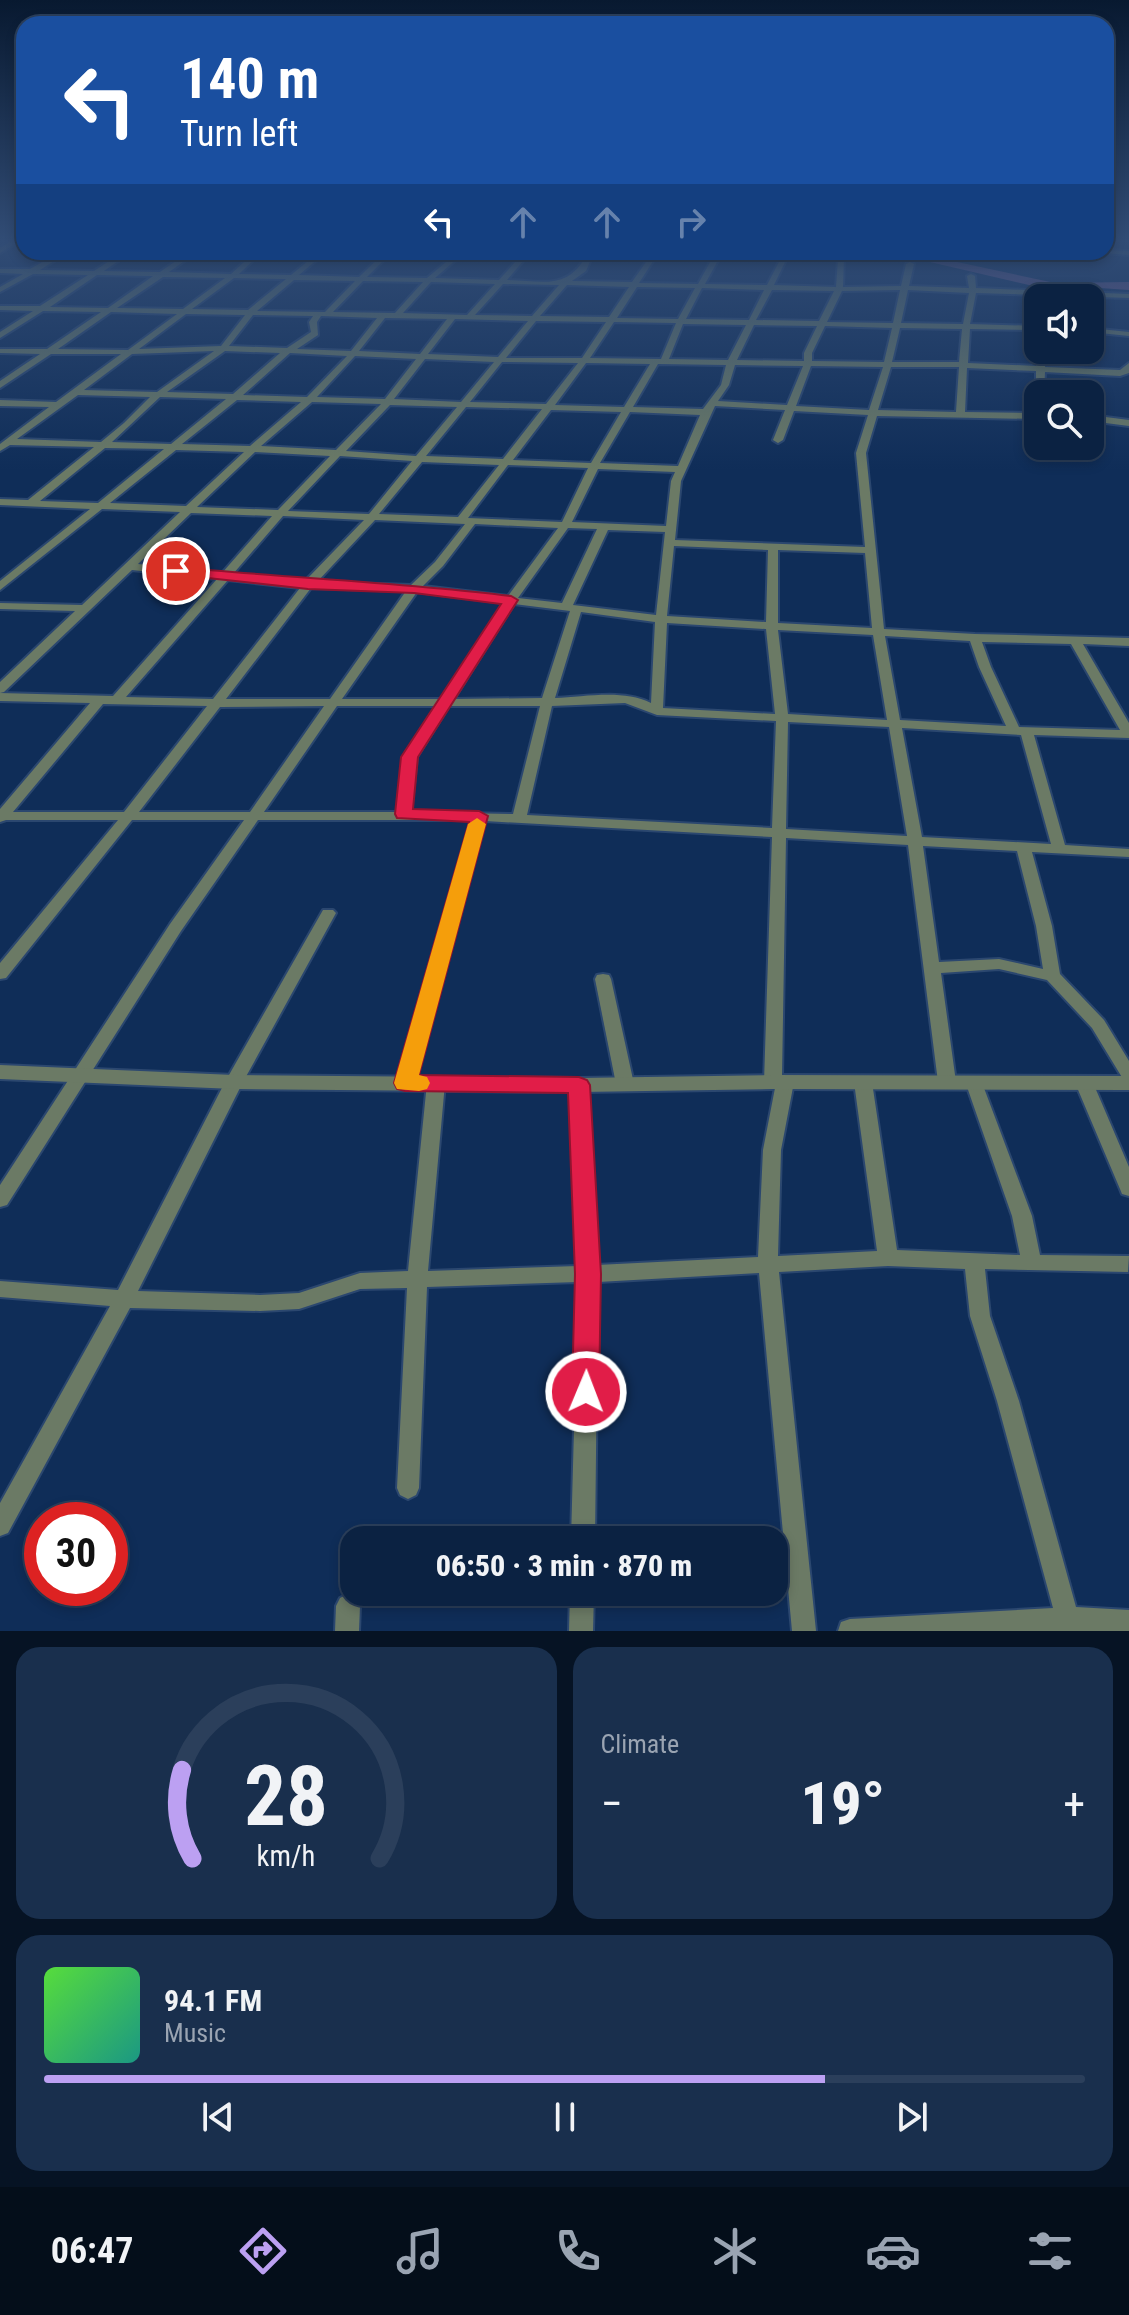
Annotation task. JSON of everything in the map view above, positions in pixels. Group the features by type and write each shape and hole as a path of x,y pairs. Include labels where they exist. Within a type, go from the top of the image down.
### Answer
{"street":[{"path":"0,336 31,317"},
{"path":"0,385 102,317"},
{"path":"4,445 175,317"},
{"path":"31,503 160,394 223,348 247,317"},
{"path":"0,587 285,353 315,333 313,322 319,317"},
{"path":"0,689 250,451 310,399 352,355 382,317"},
{"path":"116,700 336,452 387,403 453,317"},
{"path":"506,317 1024,328"},
{"path":"404,814 410,757 511,600 565,525 595,464 660,361 683,317"},
{"path":"657,711 661,619 676,481 709,407 725,385 731,363 755,317"},
{"path":"778,440 808,364 808,353 828,317"},
{"path":"897,317 887,366 861,453 878,630 915,840 947,1082"},
{"path":"960,414 968,317"},
{"path":"0,974 130,814 308,585 371,518 534,318"},
{"path":"0,1200 175,928 332,702 414,588 439,564 507,461 614,318"},
{"path":"1104,331 1129,334"},
{"path":"0,351 128,352 223,348 502,360 963,365 1120,373 1128,371 1129,366"},
{"path":"1041,380 1042,364"},
{"path":"75,392 626,411 709,407 1024,416"},
{"path":"0,403 58,405"},
{"path":"1104,420 1129,423"},
{"path":"4,445 336,452 418,459 681,469"},
{"path":"0,502 98,507 191,507 281,514 669,529"},
{"path":"0,511 13,502"},
{"path":"519,818 571,608 604,526"},
{"path":"671,543 869,550"},
{"path":"773,546 772,627 782,719 777,833 779,1082 772,1150 768,1263 804,1631"},
{"path":"128,566 308,585 414,588 661,619 975,638 1129,642"},
{"path":"0,606 83,608"},
{"path":"975,638 985,667 1020,730 1059,848"},
{"path":"1076,642 1129,734"},
{"path":"0,697 216,702 547,702 625,699 657,711 1129,734"},
{"path":"1,817 99,701"},
{"path":"1,817 130,814 479,816 1129,853"},
{"path":"405,1083 479,816"},
{"path":"1023,846 1044,926 1052,976"},
{"path":"0,1525 124,1299 234,1082 328,913"},
{"path":"932,968 999,964 1052,976 1098,1024 1129,1075"},
{"path":"603,979 625,1084"},
{"path":"0,1072 83,1073 234,1082 579,1085 1129,1083"},
{"path":"863,1082 888,1258"},
{"path":"408,1488 417,1280 436,1083"},
{"path":"975,1084 1022,1216 1032,1263"},
{"path":"579,1085 588,1274 583,1526"},
{"path":"1085,1085 1129,1189"},
{"path":"0,1289 124,1299 299,1301 360,1281 588,1274 768,1263 888,1258 974,1263 1129,1265"},
{"path":"974,1263 980,1316 1008,1401 1069,1625"},
{"path":"347,1631 348,1606"},
{"path":"581,1631 582,1606"},
{"path":"850,1631 1129,1622"}],"slow traffic":[{"path":"419,1083 405,1083 477,824"}],"route":[{"path":"176,571 308,585 414,588 511,600 410,757 404,814 479,816 405,1083 579,1085 588,1274 586,1392"}]}
